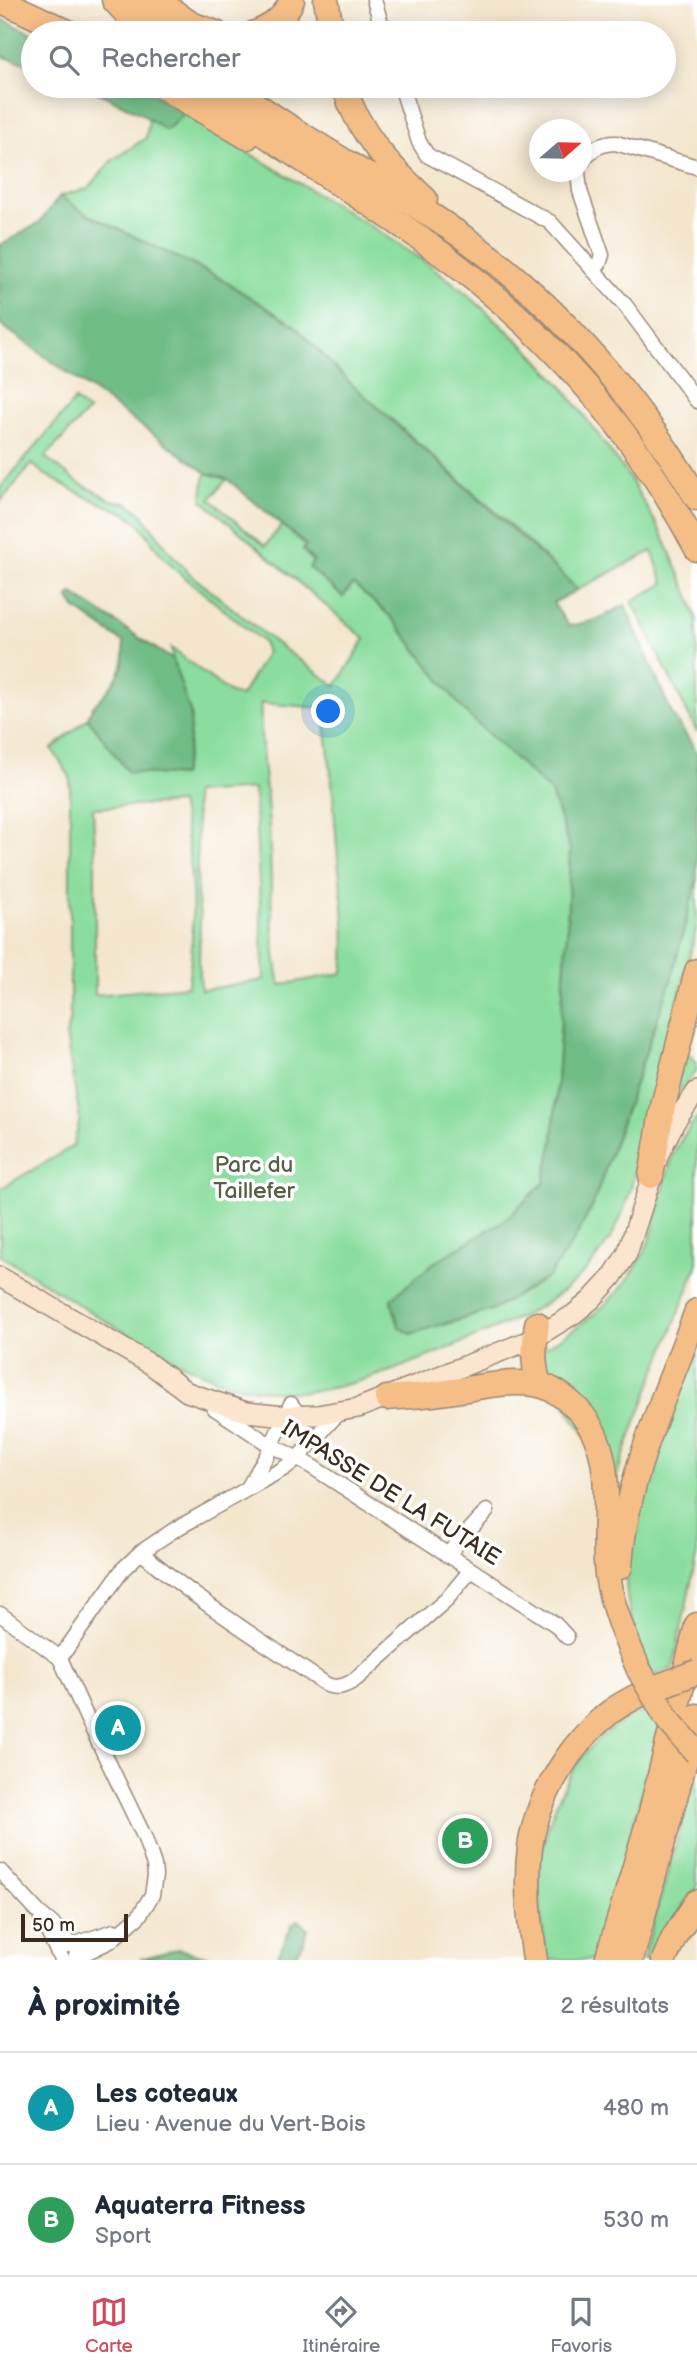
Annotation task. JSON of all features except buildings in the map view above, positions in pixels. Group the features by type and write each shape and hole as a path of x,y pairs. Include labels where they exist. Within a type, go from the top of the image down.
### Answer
{"highway":[{"path":"114,0 134,21"},
{"path":"138,0 158,21"},
{"path":"157,0 187,21"},
{"path":"278,21 292,0"},
{"path":"326,0 330,21"},
{"path":"0,1 44,21"},
{"path":"181,98 364,201"},
{"path":"217,98 280,145 466,271 548,343 623,431 654,474 697,549"},
{"path":"247,98 471,243 501,266 547,308 599,363 646,421 697,498"},
{"path":"349,98 357,119 383,158 471,243"},
{"path":"684,525 697,570"},
{"path":"651,1176 663,1106 697,971"},
{"path":"682,1031 697,1052"},
{"path":"645,1680 630,1641 620,1590 622,1536 635,1477 697,1311"},
{"path":"536,1331 533,1350 539,1385"},
{"path":"387,1398 520,1383 539,1385 555,1391 584,1415 594,1429 601,1447 605,1472 607,1576 617,1614 645,1680 668,1720 697,1754"},
{"path":"607,1960 650,1816 697,1625"},
{"path":"535,1960 528,1882 530,1846 555,1776 577,1745 645,1680 697,1672"},
{"path":"631,1960 697,1716"},
{"path":"664,1960 674,1937 697,1902"}],"street":[{"path":"374,0 380,21"},
{"path":"405,98 419,142 427,155 550,222 625,305 697,401"},
{"path":"592,150 605,144 616,143 697,167"},
{"path":"579,182 602,255 593,270"},
{"path":"150,1364 187,1392 246,1412 340,1412 387,1398 536,1331 596,1279 616,1250 643,1205 666,1138 685,1105 697,1091"},
{"path":"0,1278 150,1364 190,1381 291,1412 354,1396 536,1331"},
{"name":"IMPASSE DE LA FUTAIE","path":"187,1392 555,1624 568,1637"},
{"path":"291,1412 311,1443"},
{"path":"248,1487 291,1412"},
{"path":"60,1658 123,1569 142,1552 174,1530 283,1469 297,1459 340,1412"},
{"path":"447,1555 487,1511"},
{"path":"142,1552 164,1572 304,1670 327,1685 338,1687 356,1679 405,1636 447,1599 471,1570"},
{"path":"0,1614 60,1658 144,1836 154,1865 154,1885 152,1895 139,1916 125,1928 65,1954 39,1913 0,1871"}],"green space":[{"path":"0,18 21,28 21,62 0,56"},
{"path":"109,98 159,98 184,114 166,130"},
{"path":"184,114 374,228 434,268 533,354 563,387 629,477 661,532 691,600 697,620 697,732 632,601 664,584 652,551 577,590 496,512 347,380 294,325 216,276 85,213 60,196 89,188 111,161 146,138 149,119 166,130"},
{"path":"60,196 85,213 216,276 294,325 347,380 577,590 553,603 569,626 597,620 625,605 672,714 697,752 697,877 671,980 592,1207 574,1240 548,1277 494,1309 411,1334 399,1327 391,1299 432,1264 505,1220 544,1183 553,1141 570,849 551,792 465,712 391,617 353,584 343,597 309,568 313,561 303,550 306,545 227,479 207,473 0,324 0,245 39,223"},
{"name":"Parc du Taillefer","path":"75,400 88,411 45,457 77,482 111,500 128,503 141,513 191,575 273,641 336,686 365,639 202,500 207,473 227,479 210,499 265,546 282,525 306,545 303,550 343,597 353,584 391,617 465,712 551,792 570,849 553,1141 544,1183 505,1220 432,1264 444,1325 494,1309 548,1277 574,1240 592,1207 671,980 697,877 697,926 625,1205 616,1228 596,1259 581,1276 547,1302 488,1332 376,1376 320,1390 268,1391 228,1383 192,1369 95,1315 0,1255 0,1189 73,1146 80,1119 66,1036 70,1017 70,777 52,749 88,718 128,772 181,776 188,749 191,715 175,672 171,648 230,693 241,696 267,652 263,642 177,571 159,552 142,527 127,514 82,495 44,474 32,464 0,502 0,488","holes":["261,703 323,708 344,921 343,973 280,985 272,920","254,789 264,980 201,990 194,793","180,803 191,871 192,941 188,986 95,995 93,808"]},
{"path":"73,594 173,660 191,715 182,776 128,772 88,718 119,673 124,649 123,642 75,608 68,597"},
{"path":"684,1051 697,1062 697,1070 671,1101"},
{"path":"697,1117 697,1266 615,1480 545,1376 542,1349 591,1317 619,1291 631,1275 653,1230 674,1153"},
{"path":"697,1335 697,1554 673,1668 651,1677 630,1616 626,1578 627,1553 650,1464"},
{"path":"667,1700 596,1960 546,1960 539,1891 540,1870 543,1848 557,1802 579,1761 594,1744 623,1721"},
{"path":"697,1769 697,1888 684,1904 654,1960 643,1960"},
{"path":"299,1920 308,1928 303,1943 292,1960 276,1960 293,1923"},
{"path":"177,1949 222,1960 140,1959"}],"place":[{"name":"Les coteaux","path":"118,1728"},
{"name":"Aquaterra Fitness","path":"465,1841"}]}
